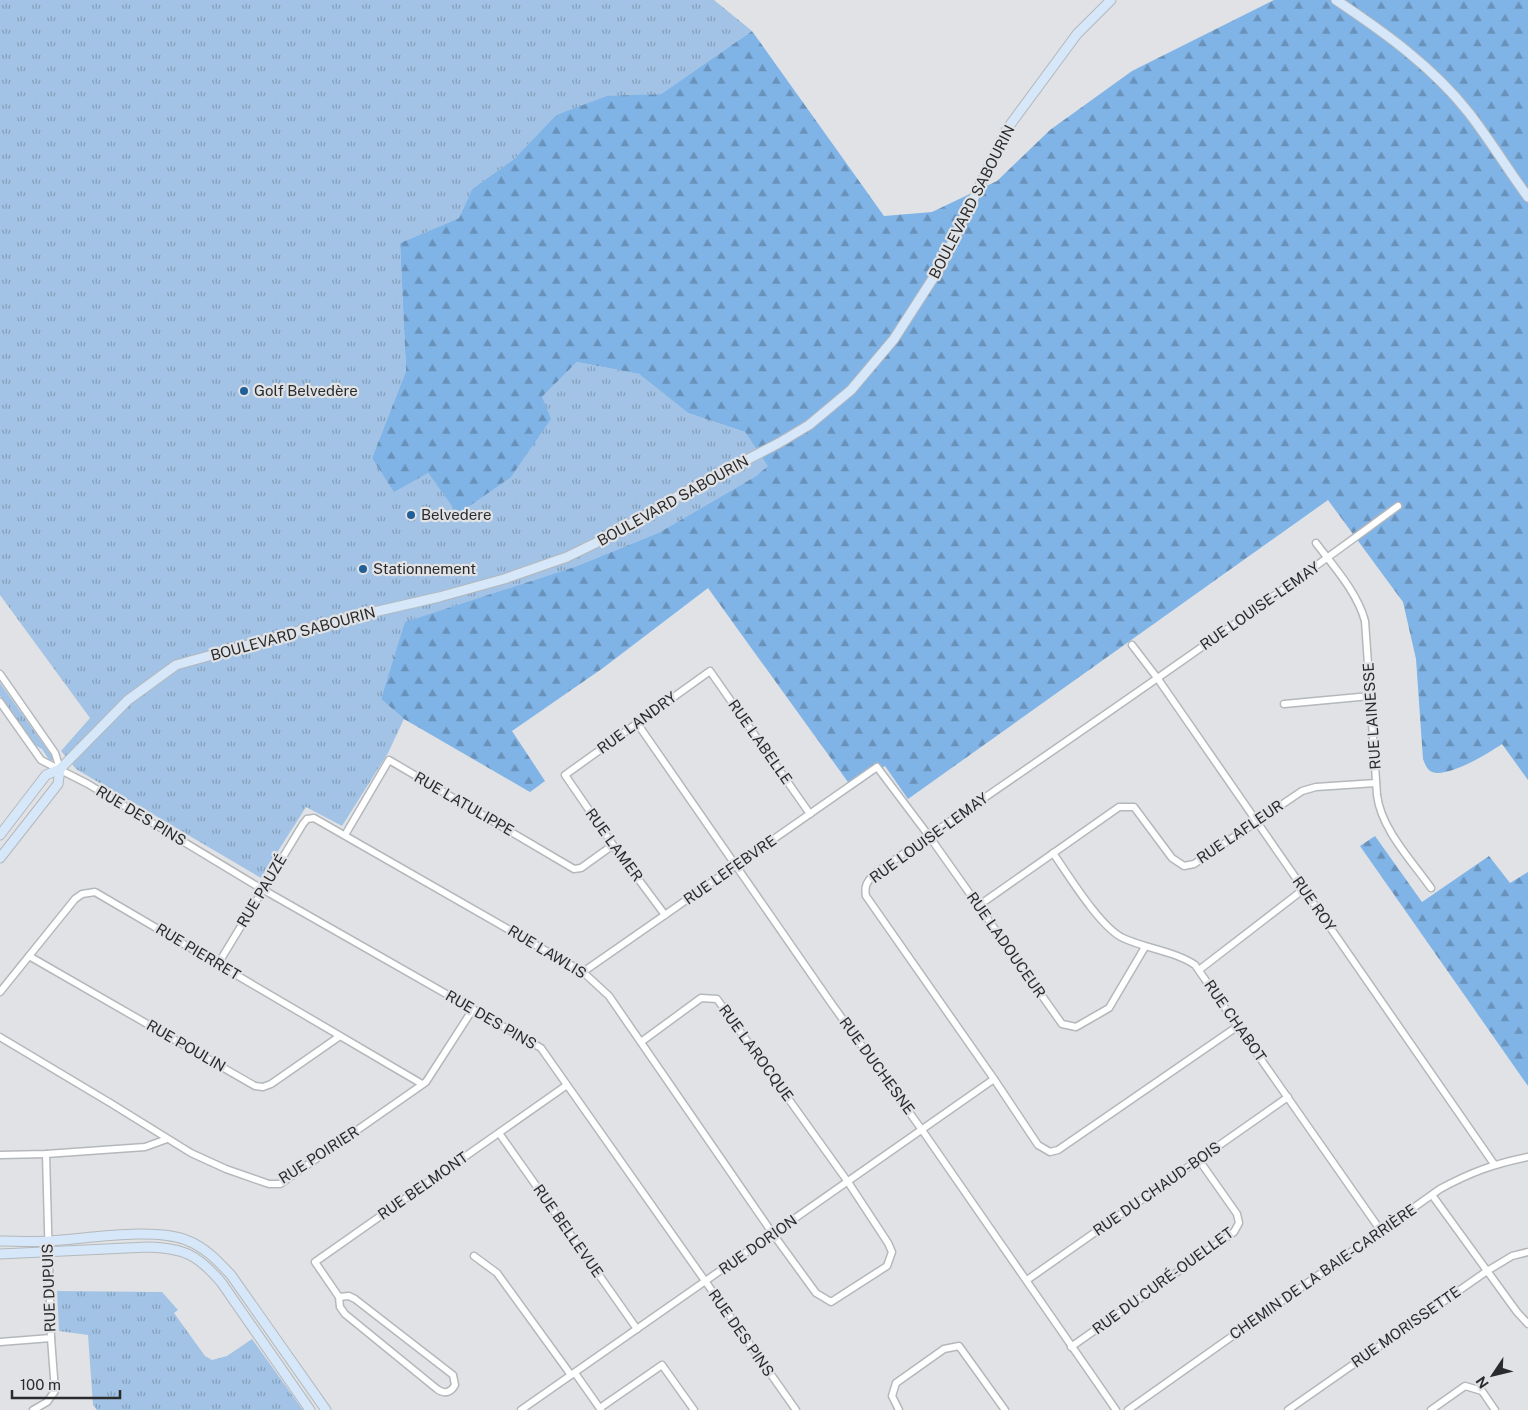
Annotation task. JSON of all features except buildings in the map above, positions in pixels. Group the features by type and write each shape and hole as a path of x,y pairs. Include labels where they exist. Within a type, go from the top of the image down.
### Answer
{"street":[{"name":"BOULEVARD SABOURIN","path":"0,834 46,775 60,769 128,700 176,665 336,621 439,597 567,557 610,536 685,492 780,443 809,425 851,390 894,339 941,266 1007,129 1077,34 1111,0"},
{"path":"1336,0 1377,27 1433,74 1469,112 1528,198"},
{"name":"RUE LOUISE-LEMAY","path":"1238,1026 1058,1150 1050,1152 1038,1145 866,896 864,889 867,881 874,874 1158,679 1398,506"},
{"name":"RUE LAINESSE","path":"1316,543 1351,590 1363,615 1366,629 1379,805 1384,819 1431,888"},
{"name":"RUE ROY","path":"1132,645 1158,679 1494,1164"},
{"name":"RUE LANDRY","path":"565,775 710,671"},
{"name":"RUE LABELLE","path":"710,671 810,814"},
{"path":"0,674 55,753 60,769"},
{"path":"1284,704 1370,696"},
{"name":"RUE DES PINS","path":"0,702 41,760 88,784 262,889 541,1048 796,1410"},
{"name":"RUE DUCHESNE","path":"637,723 1116,1410"},
{"name":"RUE LATULIPPE","path":"345,835 389,760 574,869 581,868 613,845"},
{"name":"RUE LEFEBVRE","path":"583,972 877,767"},
{"name":"RUE LADOUCEUR","path":"877,767 929,836 1062,1024 1076,1027 1109,1008 1145,947"},
{"name":"BOULEVARD SABOURIN","path":"0,858 58,784 60,769"},
{"name":"RUE LAMER","path":"565,775 613,845 665,915"},
{"name":"RUE LAFLEUR","path":"978,906 1119,807 1134,807 1172,858 1184,866 1194,864 1299,792 1307,789 1376,783"},
{"name":"RUE LAWLIS","path":"308,819 314,818 345,835 583,972 609,996 773,1234 816,1293 831,1302 887,1266 892,1252 848,1182"},
{"name":"RUE PAUZÉ","path":"218,964 262,889 308,819"},
{"name":"RUE CHABOT","path":"1053,853 1105,924 1118,935 1145,947 1187,960 1199,970 1381,1231"},
{"path":"1199,970 1304,889"},
{"name":"RUE PIERRET","path":"0,992 75,899 82,894 95,892 422,1084"},
{"name":"RUE POULIN","path":"29,956 255,1086 263,1087 271,1084 340,1036"},
{"name":"RUE LAROCQUE","path":"641,1042 701,998 717,999 848,1182"},
{"name":"RUE POIRIER","path":"0,1037 191,1153 226,1169 269,1184 280,1184 426,1082 473,1009"},
{"name":"RUE DORION","path":"521,1410 994,1080"},
{"name":"RUE BELMONT","path":"339,1297 349,1296 355,1299 453,1375 456,1382 454,1388 446,1393 438,1390 345,1314 340,1307 339,1297 315,1262 567,1085"},
{"name":"RUE DU CHAUD-BOIS","path":"1027,1280 1288,1097"},
{"name":"RUE BELLEVUE","path":"499,1133 637,1329"},
{"path":"0,1155 46,1154 145,1147 167,1139"},
{"name":"RUE DUPUIS","path":"33,1410 47,1402 55,1391 50,1338 46,1154"},
{"name":"CHEMIN DE LA BAIE-CARRIÈRE","path":"1128,1410 1432,1195 1464,1175 1494,1164 1528,1156"},
{"name":"RUE DU CURÉ-OUELLET","path":"1072,1347 1234,1232 1239,1223 1237,1214 1199,1160"},
{"path":"1432,1195 1517,1312 1528,1324"},
{"path":"0,1242 48,1241 148,1234 176,1237 201,1247 215,1257 232,1274 326,1410"},
{"path":"0,1254 148,1247 169,1248 192,1256 207,1266 221,1282 310,1410"},
{"name":"RUE MORISSETTE","path":"1288,1410 1487,1271 1512,1256 1528,1252"},
{"path":"474,1256 497,1273 600,1409 662,1365 694,1410"},
{"path":"221,1282 232,1274"},
{"path":"0,1342 50,1338"},
{"path":"899,1410 892,1396 896,1383 944,1349 959,1346 1006,1410"},
{"path":"1431,1410 1465,1386 1482,1391 1495,1410"}],"green space":[{"path":"0,0 714,0 752,31 661,94 607,97 556,115 514,159 472,189 459,218 400,243 406,371 372,458 428,473 459,514 542,397 577,362 639,374 688,413 745,432 769,466 756,476 660,532 577,566 406,622 381,699 404,719 388,753 342,826 306,807 261,878 76,769 61,751 90,718 0,595"},
{"path":"1274,0 1528,0 1528,780 1502,744 1458,768 1439,773 1432,772 1427,768 1423,759 1416,659 1403,602 1328,500 908,799 885,766 853,789 708,588 603,668 512,731 545,781 530,792 404,719 381,699 405,622 577,566 660,532 756,476 768,466 745,432 688,413 639,374 577,362 542,397 551,419 511,477 458,514 428,473 394,492 372,458 406,371 400,243 459,218 472,189 514,159 556,115 607,96 661,94 752,31 884,216 932,212 997,181 1050,130 1132,71"},
{"path":"0,683 54,759 50,761 42,749 35,745 0,696"},
{"path":"1375,836 1422,902 1489,856 1510,883 1528,872 1528,1086 1360,846"},
{"path":"57,1291 162,1292 178,1310 174,1313 205,1356 212,1360 227,1356 252,1339 303,1410 97,1410 93,1405 88,1335 59,1331"}],"place":[{"name":"Golf Belvedère","path":"244,391"},
{"name":"Belvedere","path":"411,515"},
{"name":"Stationnement","path":"363,569"}]}
